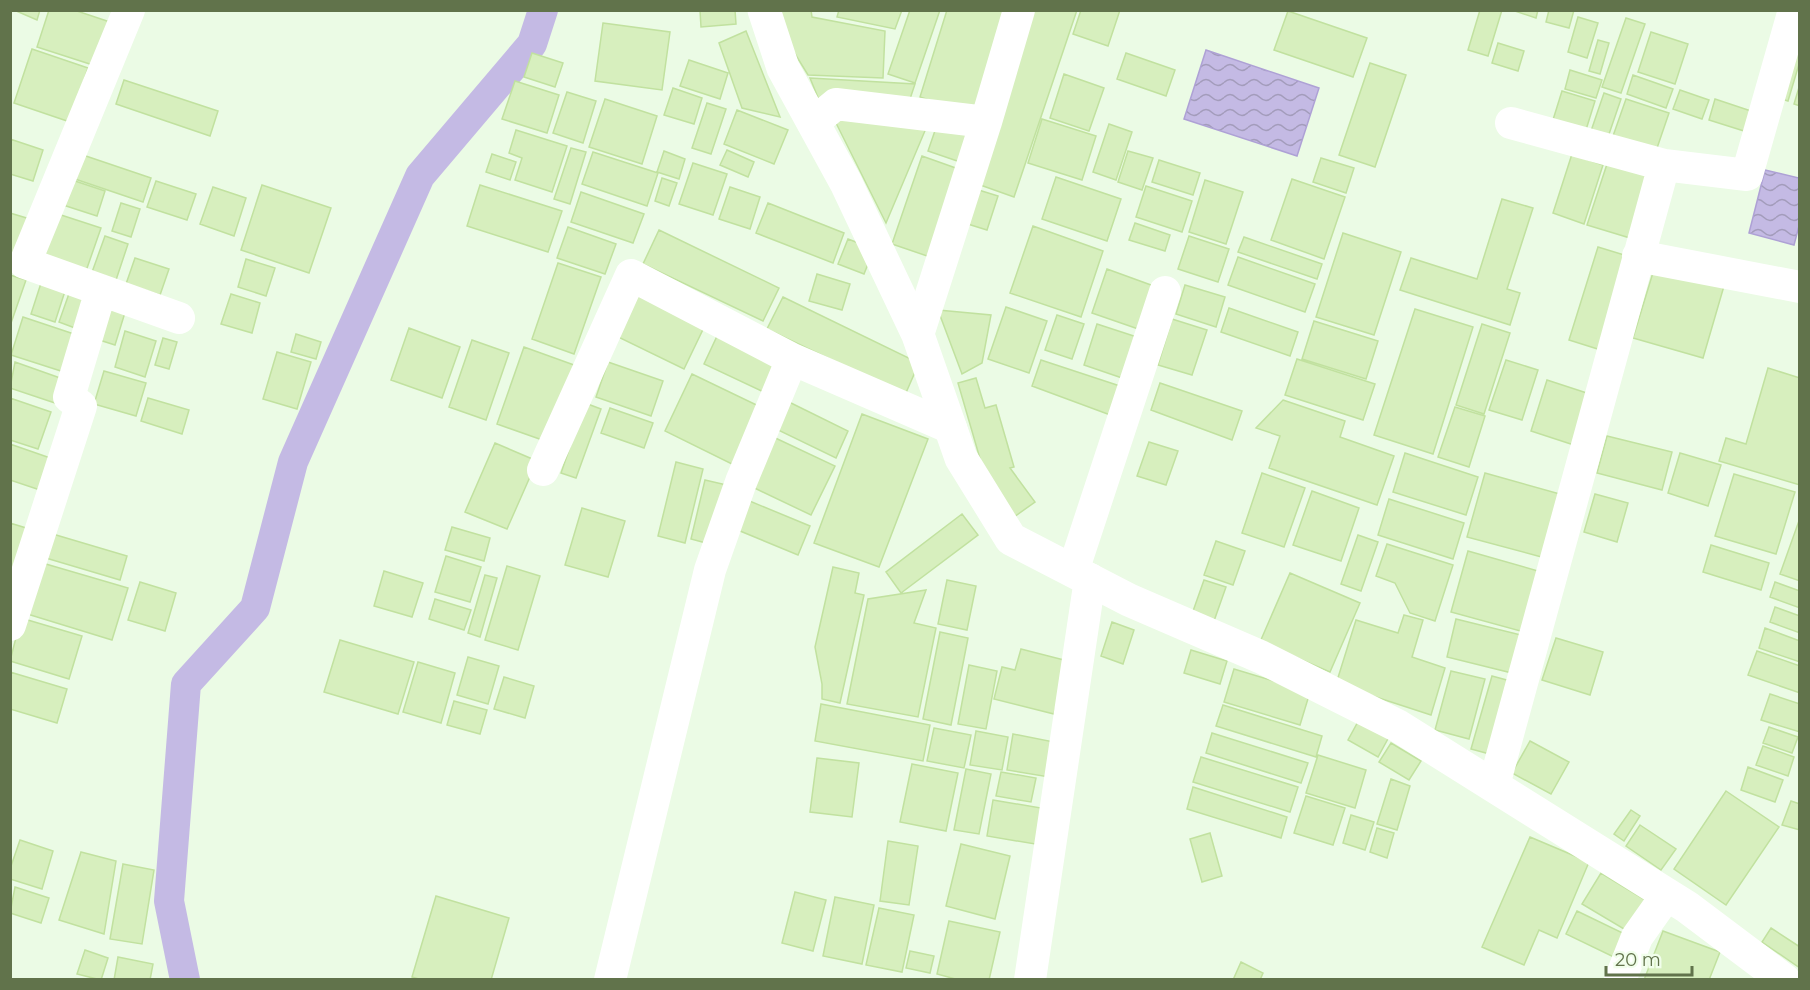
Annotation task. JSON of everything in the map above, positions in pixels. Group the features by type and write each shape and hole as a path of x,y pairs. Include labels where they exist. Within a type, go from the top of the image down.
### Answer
{"street":[{"path":"764,10 783,68 846,183 918,335 962,458 1011,539 1130,600 1261,657 1388,721 1494,785 1665,896 1687,907 1784,980"},
{"path":"918,335 1019,10"},
{"path":"1512,123 1664,165 1747,175 1794,10"},
{"path":"120,13 25,263 179,318"},
{"path":"813,123 836,104 986,122"},
{"path":"1494,785 1664,165"},
{"path":"1638,256 1800,287"},
{"path":"543,470 632,275 792,359 951,428"},
{"path":"14,605 81,406 69,397 101,290"},
{"path":"1030,980 1081,575 1165,292"},
{"path":"610,980 710,570 741,482 792,359"},
{"path":"1620,980 1637,937 1665,896"}],"water":[{"path":"1206,50 1319,88 1297,156 1184,119"},
{"path":"1765,170 1799,178 1799,226 1794,245 1749,233"}],"building":[{"path":"14,10 40,10 37,20"},
{"path":"49,10 74,10 110,22 96,66 37,47"},
{"path":"700,10 735,10 736,24 701,27"},
{"path":"776,10 811,10 812,17 885,31 883,78 808,75 781,31"},
{"path":"839,10 902,10 895,29 837,17"},
{"path":"910,10 940,10 915,83 888,74"},
{"path":"947,10 1011,10 978,116 920,97"},
{"path":"1027,10 1077,10 1014,197 969,181"},
{"path":"1081,10 1120,10 1108,46 1073,34"},
{"path":"1480,10 1502,10 1488,56 1468,50"},
{"path":"1512,10 1538,10 1536,18"},
{"path":"1549,10 1574,10 1569,28 1546,22"},
{"path":"1288,11 1367,38 1353,77 1274,50"},
{"path":"1578,17 1598,23 1587,58 1568,52"},
{"path":"1626,18 1645,24 1621,93 1602,87"},
{"path":"603,23 670,32 662,90 595,81"},
{"path":"746,31 780,117 742,108 719,43"},
{"path":"1651,32 1688,44 1675,84 1638,72"},
{"path":"1598,40 1609,43 1600,74 1589,71"},
{"path":"1498,43 1524,51 1518,71 1492,63"},
{"path":"1790,46 1800,49 1800,61 1788,101 1775,97"},
{"path":"32,49 88,68 70,122 14,103"},
{"path":"532,53 563,63 555,87 524,77"},
{"path":"1126,53 1175,70 1166,96 1117,79"},
{"path":"689,60 728,73 720,99 680,86"},
{"path":"1370,63 1406,75 1375,167 1339,155"},
{"path":"1570,70 1602,80 1596,98 1565,89"},
{"path":"1064,74 1104,88 1089,131 1050,118"},
{"path":"1633,75 1673,89 1666,108 1627,94"},
{"path":"810,78 915,84 908,105 819,100"},
{"path":"124,80 218,111 210,136 116,104"},
{"path":"515,81 559,95 547,133 502,119"},
{"path":"1800,84 1800,106 1794,104"},
{"path":"673,88 702,98 694,124 664,115"},
{"path":"1680,90 1709,100 1702,119 1673,109"},
{"path":"1562,91 1595,101 1585,133 1552,123"},
{"path":"567,92 596,101 583,143 553,133"},
{"path":"1604,93 1621,99 1608,137 1591,131"},
{"path":"605,99 657,116 642,164 589,147"},
{"path":"1626,99 1669,113 1656,151 1613,136"},
{"path":"1715,99 1751,111 1744,131 1709,120"},
{"path":"707,103 726,109 711,154 692,148"},
{"path":"737,110 788,130 774,164 724,144"},
{"path":"832,115 927,126 886,223"},
{"path":"939,119 980,134 969,165 928,151"},
{"path":"1042,119 1096,136 1082,180 1028,163"},
{"path":"1109,124 1132,132 1116,180 1093,172"},
{"path":"516,130 567,146 552,192 515,180 522,158 509,153"},
{"path":"10,139 43,150 33,181 10,174"},
{"path":"571,148 586,152 570,204 554,199"},
{"path":"727,150 754,162 748,177 720,165"},
{"path":"664,151 685,159 679,179 657,172"},
{"path":"1128,151 1153,158 1142,190 1118,182"},
{"path":"593,152 658,173 647,206 582,184"},
{"path":"77,153 151,178 143,202 69,177"},
{"path":"492,154 516,162 510,180 486,172"},
{"path":"1572,154 1603,165 1584,224 1553,213"},
{"path":"922,156 967,172 936,259 892,244"},
{"path":"1321,158 1354,168 1346,193 1313,182"},
{"path":"1159,160 1200,173 1193,195 1152,182"},
{"path":"1608,161 1650,174 1630,238 1587,225"},
{"path":"693,163 727,174 713,215 679,204"},
{"path":"1056,177 1121,199 1107,241 1042,219"},
{"path":"662,178 677,183 669,206 655,201"},
{"path":"1292,179 1345,197 1324,259 1271,240"},
{"path":"72,180 105,191 97,216 63,205"},
{"path":"1205,180 1243,192 1226,244 1189,232"},
{"path":"156,181 196,194 187,220 147,207"},
{"path":"262,185 331,208 309,273 241,250"},
{"path":"480,185 562,211 548,252 467,226"},
{"path":"1146,186 1192,201 1182,232 1136,217"},
{"path":"213,187 246,198 234,236 200,224"},
{"path":"730,187 760,197 750,229 719,219"},
{"path":"969,187 998,196 987,230 958,221"},
{"path":"581,192 644,214 633,243 571,222"},
{"path":"1502,199 1533,208 1507,289 1520,293 1510,325 1400,290 1411,258 1477,279"},
{"path":"121,203 140,209 131,237 112,231"},
{"path":"768,203 844,233 833,263 756,233"},
{"path":"10,213 30,219 10,262"},
{"path":"58,214 101,228 86,271 44,257"},
{"path":"1135,223 1170,235 1165,251 1129,240"},
{"path":"1033,226 1103,251 1081,317 1010,293"},
{"path":"568,227 616,244 605,274 557,258"},
{"path":"659,230 779,288 763,321 643,264"},
{"path":"1343,233 1401,252 1374,335 1316,317"},
{"path":"105,236 128,244 115,283 91,275"},
{"path":"1189,236 1229,249 1218,282 1178,269"},
{"path":"1244,237 1322,264 1317,279 1238,252"},
{"path":"848,239 874,249 864,274 838,264"},
{"path":"1598,247 1634,258 1604,351 1569,340"},
{"path":"1238,257 1315,284 1305,312 1228,285"},
{"path":"135,258 169,269 160,295 126,284"},
{"path":"246,259 275,268 266,296 238,287"},
{"path":"558,263 601,277 574,354 532,339"},
{"path":"1655,266 1724,286 1703,358 1633,338"},
{"path":"1107,269 1162,289 1147,332 1092,313"},
{"path":"817,274 850,284 842,310 809,301"},
{"path":"10,275 26,280 10,326"},
{"path":"43,277 67,285 55,322 31,314"},
{"path":"1185,285 1225,297 1216,327 1176,314"},
{"path":"71,288 95,295 83,331 59,322"},
{"path":"637,288 707,321 684,369 614,335"},
{"path":"231,294 260,303 252,333 221,324"},
{"path":"783,297 919,363 905,395 767,329"},
{"path":"105,299 127,306 115,345 93,338"},
{"path":"1006,307 1047,321 1029,373 988,359"},
{"path":"1229,308 1298,332 1290,356 1221,332"},
{"path":"1415,309 1473,327 1433,454 1374,435"},
{"path":"938,310 991,315 982,363 962,374"},
{"path":"1057,315 1084,324 1072,359 1045,350"},
{"path":"23,317 77,335 64,372 11,355"},
{"path":"1172,319 1207,330 1192,375 1158,365"},
{"path":"1314,321 1378,341 1366,379 1302,359"},
{"path":"1097,324 1143,339 1128,380 1084,365"},
{"path":"1482,324 1510,333 1484,414 1456,405"},
{"path":"409,328 460,347 442,398 391,380"},
{"path":"125,331 156,341 145,377 115,367"},
{"path":"296,334 321,342 316,359 291,352"},
{"path":"718,334 780,364 766,393 704,364"},
{"path":"163,338 177,342 169,369 155,365"},
{"path":"472,340 509,353 486,420 449,407"},
{"path":"524,347 574,365 548,442 497,424"},
{"path":"277,352 311,362 297,409 263,399"},
{"path":"1297,359 1375,384 1363,420 1285,395"},
{"path":"1041,360 1123,387 1113,416 1032,386"},
{"path":"1506,360 1538,370 1522,420 1489,410"},
{"path":"15,362 63,379 55,403 10,388"},
{"path":"608,362 663,381 651,416 596,397"},
{"path":"1768,368 1800,378 1800,485 1719,461 1726,438 1746,444"},
{"path":"104,371 146,383 136,416 94,404"},
{"path":"692,374 767,410 740,468 665,431"},
{"path":"976,378 985,408 996,405 1014,467 1010,468 1035,502 1014,517 985,476 958,383"},
{"path":"1547,380 1596,396 1580,447 1531,431"},
{"path":"1160,383 1242,411 1232,440 1151,410"},
{"path":"10,398 51,412 38,449 10,440"},
{"path":"148,398 189,410 182,434 141,421"},
{"path":"1283,400 1345,421 1340,437 1394,456 1377,505 1269,468 1280,436 1256,428"},
{"path":"789,402 848,431 836,458 776,429"},
{"path":"585,403 601,409 576,478 561,473"},
{"path":"1455,407 1485,416 1469,467 1438,457"},
{"path":"610,408 653,423 644,448 601,433"},
{"path":"862,414 928,439 879,567 814,543"},
{"path":"769,435 835,466 811,515 746,484"},
{"path":"1607,436 1672,452 1662,490 1597,473"},
{"path":"1149,442 1178,451 1166,485 1137,476"},
{"path":"495,443 537,461 507,529 465,512"},
{"path":"10,444 56,460 46,492 10,480"},
{"path":"1405,453 1478,477 1466,515 1393,492"},
{"path":"1680,453 1721,465 1708,506 1668,493"},
{"path":"676,462 703,469 685,543 658,536"},
{"path":"1262,473 1305,488 1284,547 1242,533"},
{"path":"1485,473 1567,496 1549,559 1467,537"},
{"path":"1734,474 1795,492 1776,554 1715,536"},
{"path":"705,480 731,486 717,546 691,539"},
{"path":"1312,491 1359,508 1341,561 1293,545"},
{"path":"1595,494 1628,503 1617,542 1584,532"},
{"path":"740,497 810,526 798,555 728,526"},
{"path":"1389,499 1464,523 1453,559 1378,535"},
{"path":"582,508 625,521 608,577 565,565"},
{"path":"962,514 978,535 901,593 886,572"},
{"path":"1800,518 1800,581 1780,574"},
{"path":"10,523 36,531 10,587"},
{"path":"452,527 490,538 484,561 445,550"},
{"path":"46,532 127,556 120,580 39,556"},
{"path":"1358,535 1378,542 1361,591 1341,584"},
{"path":"1216,541 1245,551 1233,585 1204,575"},
{"path":"1387,544 1453,565 1435,621 1410,613 1395,583 1376,576"},
{"path":"1711,545 1769,563 1761,590 1703,572"},
{"path":"1468,551 1545,573 1528,633 1451,612"},
{"path":"446,556 481,567 470,602 435,592"},
{"path":"39,562 128,588 112,640 24,613"},
{"path":"507,566 540,576 518,650 485,640"},
{"path":"833,567 859,573 855,593 864,595 840,703 822,699 822,684 815,647"},
{"path":"384,571 423,583 412,617 374,606"},
{"path":"1290,573 1360,603 1330,672 1260,642"},
{"path":"485,575 497,578 480,637 468,633"},
{"path":"947,580 976,586 967,630 938,624"},
{"path":"1204,580 1226,587 1214,621 1192,614"},
{"path":"140,582 176,593 165,631 128,620"},
{"path":"1775,582 1800,591 1800,608 1770,597"},
{"path":"926,590 914,623 936,628 918,717 847,704 868,599"},
{"path":"435,599 471,610 464,630 429,619"},
{"path":"1775,607 1800,616 1800,633 1770,622"},
{"path":"1404,615 1423,620 1412,657 1445,668 1431,715 1336,684 1356,620 1398,633"},
{"path":"21,618 82,636 69,679 10,661"},
{"path":"1456,619 1521,635 1512,673 1447,657"},
{"path":"1112,622 1134,630 1123,664 1101,656"},
{"path":"1765,628 1800,641 1800,662 1759,648"},
{"path":"940,632 968,638 951,725 923,719"},
{"path":"1556,638 1603,652 1590,695 1542,680"},
{"path":"340,640 414,662 398,714 324,692"},
{"path":"1021,649 1068,661 1054,714 994,699 1002,667 1015,670"},
{"path":"1191,650 1227,661 1220,684 1184,673"},
{"path":"1757,651 1800,666 1800,693 1748,675"},
{"path":"468,657 499,666 488,704 457,695"},
{"path":"418,662 455,673 441,723 403,712"},
{"path":"969,665 997,671 986,729 958,724"},
{"path":"1234,669 1310,692 1300,725 1224,702"},
{"path":"1451,671 1485,679 1469,739 1435,730"},
{"path":"10,672 67,689 57,723 10,709"},
{"path":"1492,676 1518,683 1497,756 1471,749"},
{"path":"504,677 534,686 525,718 494,709"},
{"path":"1770,694 1800,704 1800,732 1761,720"},
{"path":"454,701 487,710 480,734 447,725"},
{"path":"821,704 930,725 923,761 815,741"},
{"path":"1223,705 1322,736 1316,757 1216,726"},
{"path":"1360,718 1390,735 1378,757 1348,740"},
{"path":"1769,727 1798,737 1792,753 1763,743"},
{"path":"934,728 971,735 964,768 927,761"},
{"path":"976,731 1008,737 1002,770 970,765"},
{"path":"1212,733 1308,763 1301,783 1206,753"},
{"path":"1013,734 1054,742 1049,777 1007,770"},
{"path":"1530,741 1569,762 1551,794 1512,773"},
{"path":"1391,743 1421,761 1409,780 1379,762"},
{"path":"1763,746 1794,757 1788,776 1756,765"},
{"path":"1318,755 1366,770 1355,808 1306,793"},
{"path":"1201,757 1298,787 1290,812 1193,782"},
{"path":"817,758 859,763 852,817 810,812"},
{"path":"912,764 958,773 946,831 900,822"},
{"path":"1748,767 1783,780 1775,802 1741,790"},
{"path":"966,769 991,774 979,834 954,830"},
{"path":"1001,772 1036,778 1031,802 996,796"},
{"path":"1391,779 1410,786 1397,830 1377,824"},
{"path":"1193,787 1287,817 1281,838 1187,809"},
{"path":"1726,791 1779,827 1726,905 1674,869"},
{"path":"1306,796 1345,808 1333,845 1294,833"},
{"path":"993,800 1047,809 1041,845 987,836"},
{"path":"1791,801 1800,804 1800,830 1782,825"},
{"path":"1631,810 1640,816 1624,841 1614,834"},
{"path":"1351,815 1374,822 1365,850 1343,843"},
{"path":"1640,825 1676,849 1661,870 1626,846"},
{"path":"1377,828 1394,833 1387,858 1370,852"},
{"path":"1210,833 1222,876 1202,882 1190,839"},
{"path":"1530,837 1589,862 1557,938 1539,930 1524,965 1482,947"},
{"path":"20,840 53,851 42,889 10,879 10,869"},
{"path":"888,841 918,846 909,905 880,901"},
{"path":"961,844 1010,856 995,919 946,906"},
{"path":"81,852 116,861 104,934 59,920"},
{"path":"123,864 154,870 142,944 110,939"},
{"path":"1601,873 1647,901 1629,932 1582,904"},
{"path":"15,887 49,898 41,923 10,913"},
{"path":"795,892 826,900 813,951 782,943"},
{"path":"436,896 509,918 491,980 422,980 412,977"},
{"path":"835,897 874,905 862,964 823,956"},
{"path":"879,908 914,915 902,972 866,965"},
{"path":"1577,911 1631,937 1620,960 1566,934"},
{"path":"949,921 1000,932 989,980 959,980 937,974"},
{"path":"1771,928 1800,947 1800,968 1762,942"},
{"path":"1663,931 1720,952 1709,980 1644,980"},
{"path":"85,950 108,958 101,980 77,974"},
{"path":"910,951 934,956 930,973 906,968"},
{"path":"118,957 153,964 150,980 114,980"},
{"path":"1241,962 1263,973 1260,980 1233,980"}],"waterway":[{"path":"185,980 169,901 186,684 255,608 293,462 420,176 532,44 543,10"}]}
